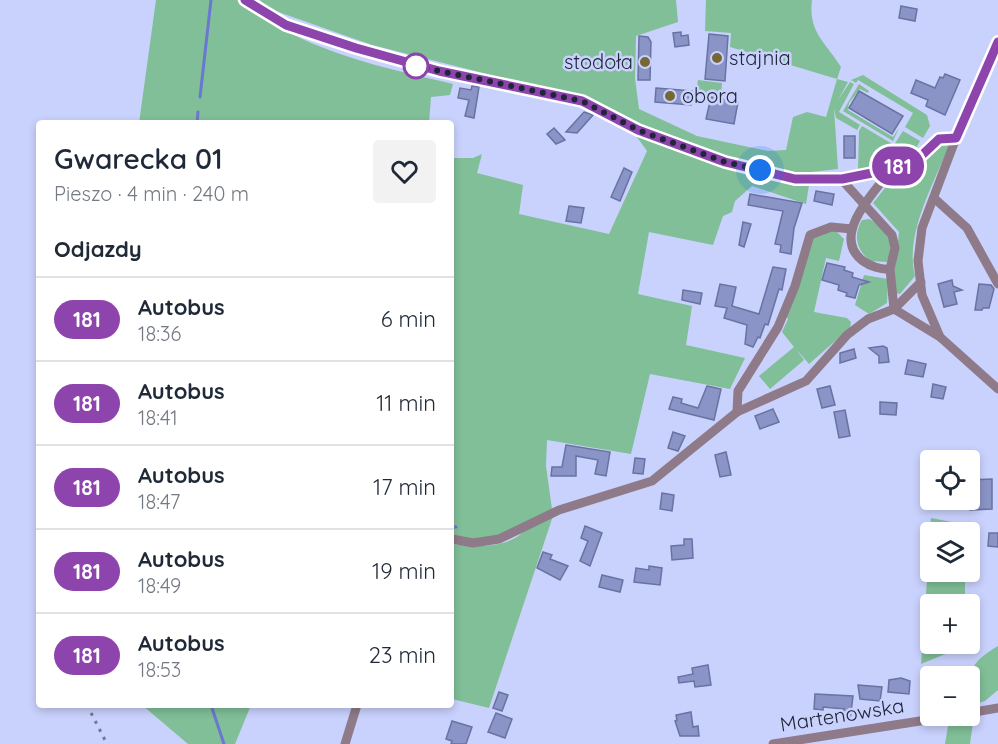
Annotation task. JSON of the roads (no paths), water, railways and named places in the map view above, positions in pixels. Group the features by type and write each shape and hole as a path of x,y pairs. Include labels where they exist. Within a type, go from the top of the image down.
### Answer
{"street":[{"path":"245,0 286,25 356,48 439,71 582,101 638,130 725,162 795,179 842,179 892,169 921,156 939,139 956,138"},
{"path":"940,337 922,295 918,261 922,228 956,138 998,42"},
{"path":"890,269 865,262 857,255 851,243 852,228 865,204 892,169"},
{"path":"842,179 892,235 895,248 890,269 894,309"},
{"path":"934,198 967,228 998,284"},
{"path":"737,412 735,401 741,383 778,327 788,304 810,235 831,227 852,228"},
{"path":"454,539 473,543 499,539 559,510 652,481 737,412 806,381 847,335 868,319 894,309 921,282"},
{"path":"894,309 940,337 998,389"},
{"path":"345,744 356,708"},
{"path":"980,711 998,708"},
{"name":"Martenowska","path":"773,744 920,721"}],"waterway":[{"path":"200,97 211,0"},
{"path":"197,120 198,112"},
{"path":"212,708 224,744"}],"railway":[{"path":"89,708 107,744"}],"place":[{"name":"stajnia","path":"717,58"},
{"name":"stodoła","path":"645,62"},
{"name":"obora","path":"670,96"}]}
